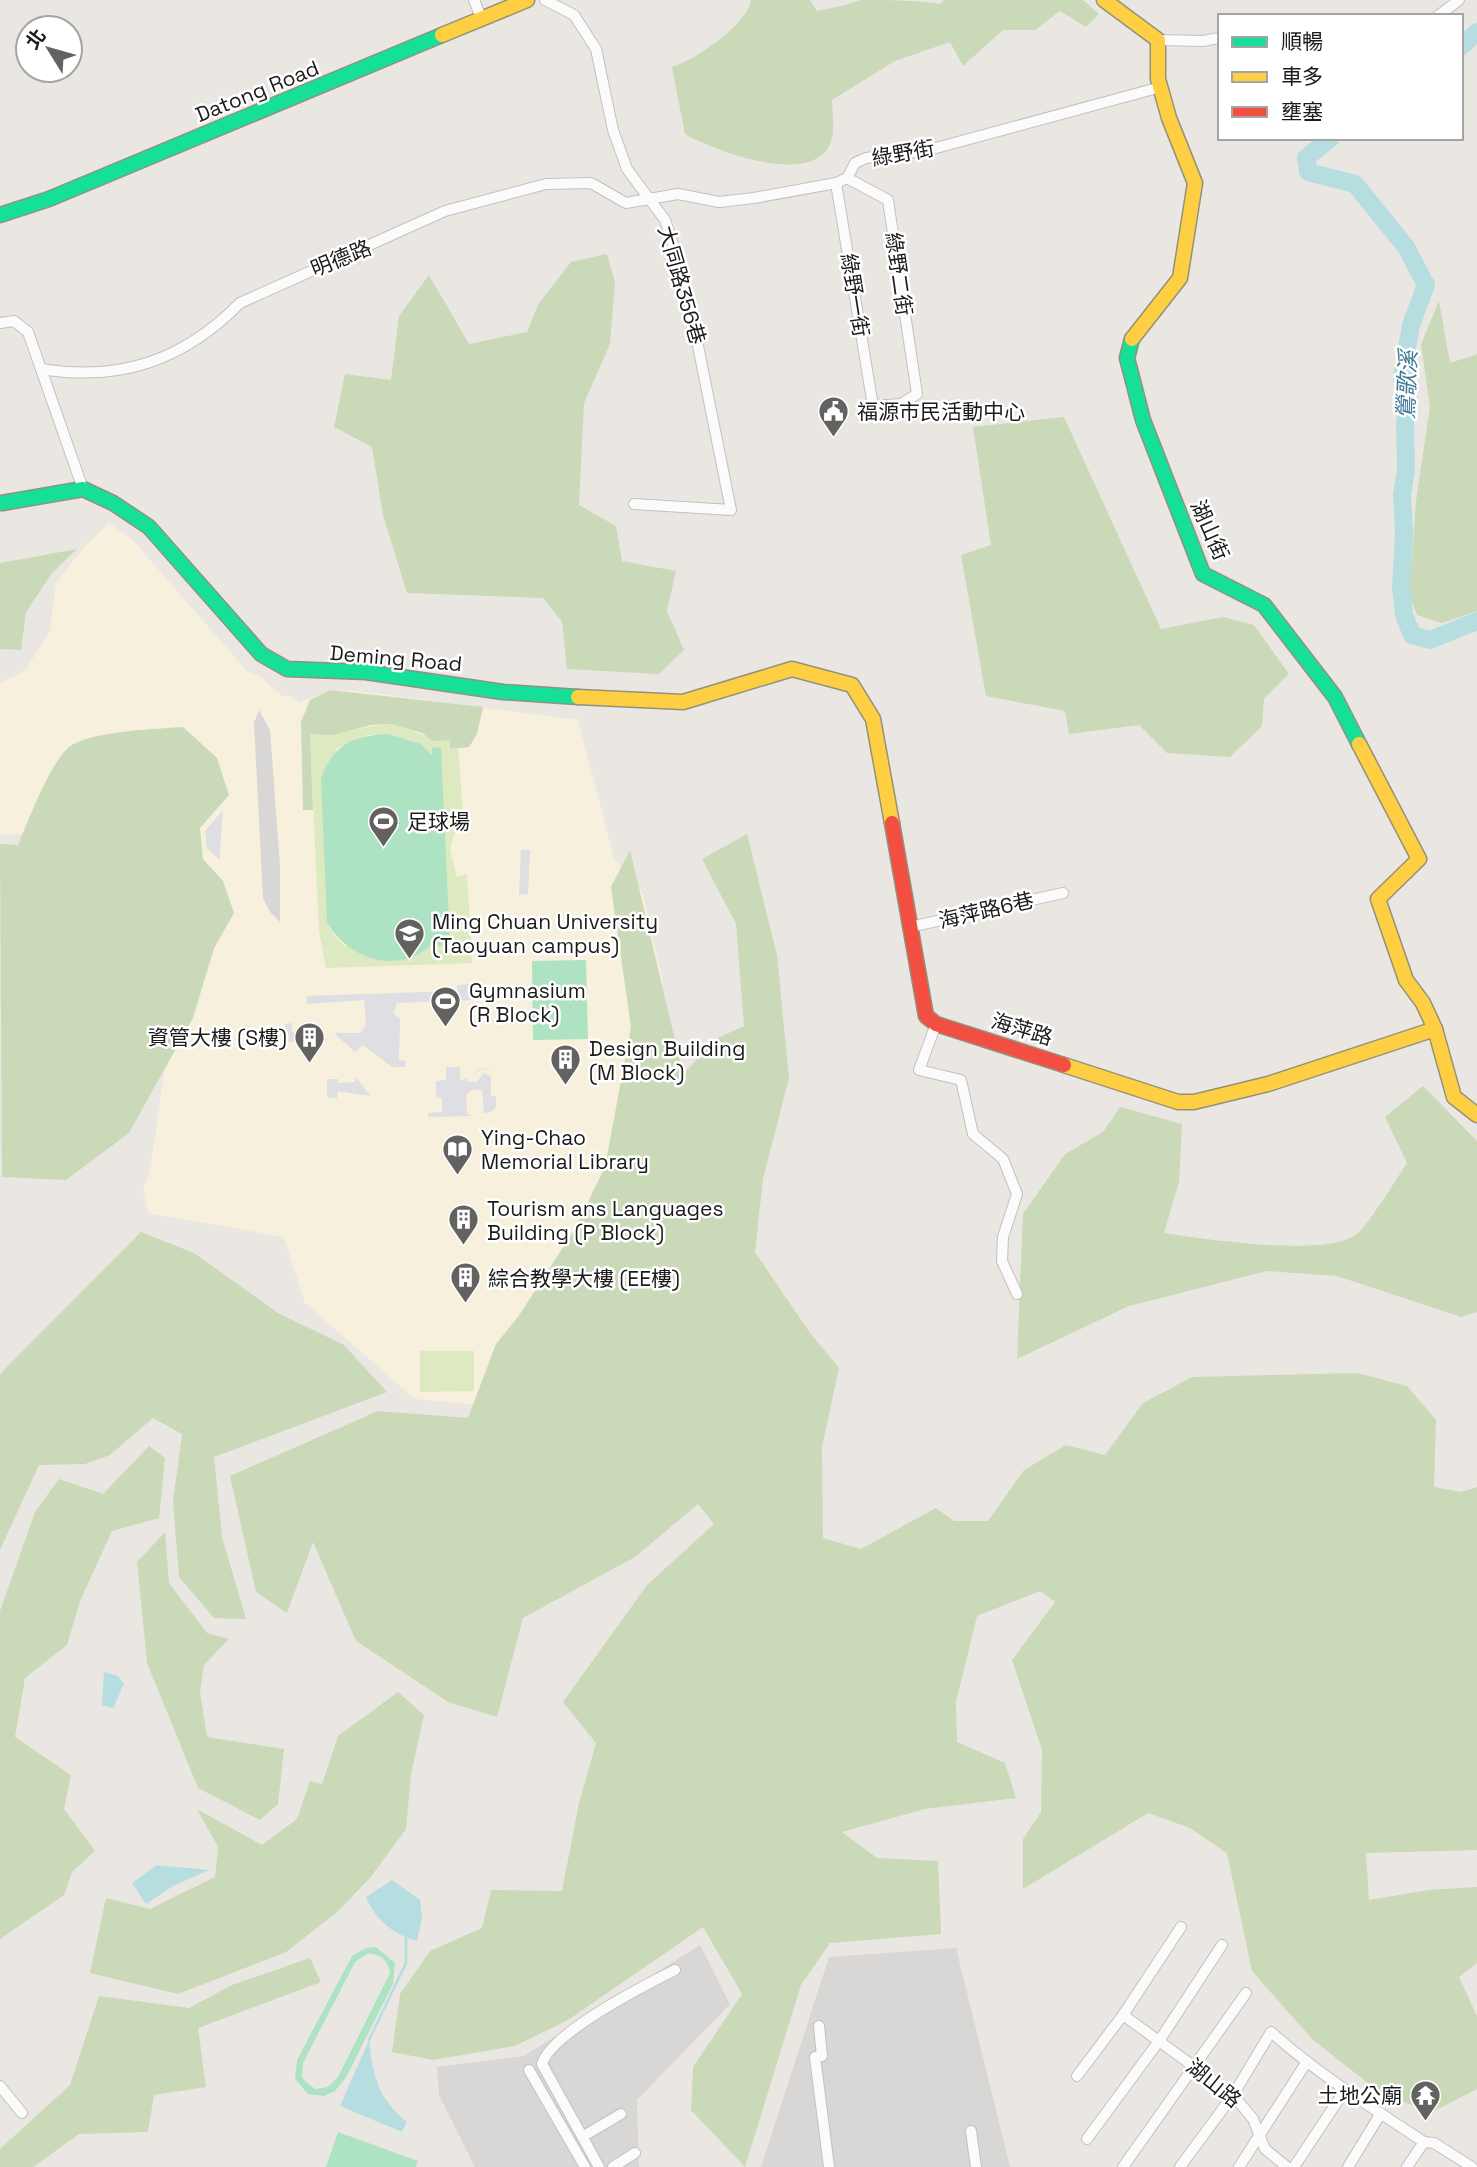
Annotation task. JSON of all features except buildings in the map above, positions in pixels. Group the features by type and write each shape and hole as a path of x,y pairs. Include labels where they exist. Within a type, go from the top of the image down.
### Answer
{"street":[{"path":"474,0 482,20"},
{"name":"Datong Road","path":"0,215 49,199 527,0"},
{"name":"大同路356巷","path":"545,0 574,15 596,49 613,130 627,169 651,197 665,220 685,281 731,510 634,504"},
{"path":"1104,0 1158,40 1202,41 1218,38"},
{"path":"1441,14 1460,0"},
{"name":"湖山街","path":"1158,40 1156,63 1169,118 1195,183 1180,278 1134,334 1127,358 1143,420 1203,574 1264,605 1335,697 1419,859 1378,899 1406,980 1423,1003 1435,1029"},
{"name":"綠野街","path":"651,197 678,194 719,202 836,183 847,178 855,163 866,158 925,150 1161,87"},
{"name":"綠野二街","path":"847,178 888,200 917,394 901,404 873,406"},
{"name":"明德路","path":"41,369 89,373 139,367 190,345 214,328 240,303 465,204 567,181 591,183 626,203 651,197"},
{"name":"綠野一街","path":"836,183 873,406"},
{"path":"0,323 14,321 23,326 83,489 1,503"},
{"name":"Deming Road","path":"83,489 113,503 149,527 261,654 287,669 366,672 503,692 646,702 683,702 792,669 852,685 873,719 910,928"},
{"name":"海萍路6巷","path":"910,928 1063,893"},
{"path":"910,928 926,1017 936,1024 919,1070 961,1080 973,1134 1003,1159 1017,1194 1003,1237 1002,1261 1017,1294"},
{"name":"海萍路","path":"936,1024 1186,1102 1268,1084 1435,1029"},
{"path":"1435,1029 1454,1097 1477,1115"},
{"path":"1077,2076 1123,2015 1181,1927"},
{"path":"1087,2139 1159,2041 1222,1945"},
{"path":"599,2167 542,2064 546,2053 599,2011 675,1970"},
{"path":"1123,2167 1246,1993"},
{"name":"湖山路","path":"1123,2015 1233,2095 1253,2119 1265,2149 1287,2167"},
{"path":"819,2026 822,2056 815,2057 829,2167"},
{"path":"1180,2167 1233,2095 1271,2032 1306,2063 1424,2142 1434,2143 1473,2167 1477,2162"},
{"path":"1238,2167 1306,2063"},
{"path":"529,2070 585,2167"},
{"path":"0,2086 22,2113"},
{"path":"1294,2167 1345,2090"},
{"path":"1348,2167 1381,2113"},
{"path":"587,2134 621,2114"},
{"path":"971,2131 976,2167"},
{"path":"1407,2167 1424,2142"},
{"path":"613,2167 635,2154"}],"shaded area":[{"name":"Ming Chuan University (Taoyuan campus)","path":"109,523 132,539 247,671 261,677 282,696 293,696 299,703 330,690 356,691 578,720 614,858 643,894 663,983 644,1185 491,1406 415,1399 305,1303 284,1237 148,1213 143,1189 150,1172 164,1073 164,991 82,836 0,834 0,683 25,671 50,631 56,583 83,548"},
{"path":"259,710 270,730 280,866 280,922 270,912 263,898 254,723"},
{"path":"223,810 220,860 207,848 205,831"},
{"path":"521,850 530,850 528,894 519,895"},
{"path":"470,984 470,1000 397,1003 393,1014 400,1019 399,1060 406,1061 405,1067 392,1067 363,1045 355,1052 334,1033 361,1033 366,1024 364,1000 307,1004 306,996 457,991 457,985"},
{"path":"292,1023 292,1032 299,1033 304,1029 327,1040 283,1042 285,1024"},
{"path":"446,1067 460,1067 460,1080 469,1078 480,1069 496,1068 480,1070 465,1081 477,1082 484,1073 491,1076 491,1096 496,1096 496,1107 491,1112 484,1113 482,1090 472,1090 466,1095 467,1113 472,1116 428,1117 428,1113 442,1112 442,1099 436,1096 436,1081 446,1080"},
{"path":"356,1077 370,1096 338,1091 337,1098 327,1097 327,1079 338,1079 338,1083 355,1082"},
{"path":"700,1945 730,2004 637,2100 639,2167 475,2167 439,2095 437,2067 524,2056"},
{"path":"956,1948 1010,2167 761,2167 829,1957"}],"green space":[{"path":"751,0 810,0 817,11 861,0 940,4 944,0 1083,0 1099,14 1086,27 1060,11 1035,30 1003,30 963,66 950,42 895,61 832,100 833,134 823,154 808,162 788,165 741,157 685,134 672,67 719,40 748,10"},
{"path":"607,254 615,282 610,344 584,403 579,505 616,526 622,561 676,571 667,611 684,650 659,674 567,669 562,622 543,598 407,593 383,515 372,447 334,427 345,374 391,380 399,316 429,275 469,344 527,332 539,303 571,262"},
{"path":"1439,301 1450,363 1477,354 1477,611 1442,623 1417,615 1409,595 1416,501 1430,407 1421,344"},
{"path":"1064,417 1161,629 1223,617 1254,625 1289,674 1264,699 1262,726 1230,757 1167,753 1139,725 1069,734 1065,711 986,696 961,555 991,545 973,427"},
{"path":"77,549 52,573 26,612 21,650 0,649 0,563"},
{"path":"330,690 483,707 477,734 469,747 450,749 450,740 433,741 422,733 391,724 371,725 333,735 310,734 313,810 303,810 301,722 310,700"},
{"path":"391,724 435,739 450,740 450,749 458,749 464,827 457,825 450,849 457,877 467,874 472,963 326,968 319,931 310,734 331,734","holes":["388,734 421,744 433,755 346,947 335,937 327,922 336,749 367,735"]},
{"path":"183,727 217,758 229,795 200,828 203,859 223,881 234,913 214,948 193,1018 129,1133 66,1180 2,1177 0,844 18,845 53,768 67,749 76,743 122,732"},
{"path":"388,734 421,744 432,755 432,748 441,747 450,944 437,946 436,940 423,951 393,961 362,955 336,935 327,922 321,779 331,758 346,744 365,737"},
{"path":"747,834 777,955 789,1078 763,1179 755,1252 810,1333 839,1368 822,1447 823,1538 861,1549 936,1508 954,1521 988,1521 1024,1470 1066,1445 1105,1455 1143,1403 1192,1377 1357,1373 1407,1386 1436,1420 1434,1487 1461,1492 1477,1487 1477,1850 1366,1853 1369,1900 1429,1890 1477,1887 1477,1963 1459,1977 1477,2016 1477,2089 1432,2112 1383,2095 1312,2039 1252,1971 1227,1853 1190,1828 1148,1813 1023,1889 1023,1839 1041,1812 1042,1750 1012,1660 1055,1602 1040,1591 977,1616 956,1702 957,1742 1005,1763 1016,1798 925,1809 842,1832 877,1858 938,1861 941,1934 830,1943 801,1985 745,2167 691,2110 693,2067 742,1994 703,1927 568,2020 515,2046 433,2060 392,2052 400,1994 430,1951 482,1928 491,1890 562,1891 579,1803 596,1743 563,1702 647,1585 714,1524 698,1504 635,1557 523,1618 497,1717 448,1702 356,1641 313,1542 287,1613 256,1592 230,1476 378,1411 468,1418 496,1344 518,1317 575,1229 605,1167 631,1027 611,887 630,850 683,1074 718,1038 744,1026 736,924 702,859"},
{"path":"586,960 588,1039 533,1040 532,961"},
{"path":"1423,1086 1477,1141 1477,1312 1461,1317 1337,1276 1267,1271 1129,1306 1017,1359 1023,1214 1065,1154 1103,1132 1120,1107 1182,1124 1179,1182 1164,1233 1264,1245 1320,1245 1342,1241 1357,1234 1407,1163 1385,1117"},
{"path":"141,1232 194,1253 278,1313 344,1345 387,1392 214,1457 222,1537 246,1619 214,1618 179,1577 173,1502 182,1434 153,1418 110,1455 85,1464 39,1465 0,1550 0,1374"},
{"path":"420,1351 474,1351 474,1391 420,1392"},
{"path":"149,1446 165,1458 159,1518 112,1531 80,1601 67,1645 25,1678 15,1737 71,1775 64,1809 95,1851 72,1872 64,1895 0,1939 0,1611 35,1512 59,1479 103,1494"},
{"path":"165,1532 169,1583 207,1633 229,1639 204,1665 200,1691 207,1737 284,1749 278,1804 260,1820 198,1788 147,1663 137,1562"},
{"path":"398,1692 424,1715 411,1774 406,1829 370,1878 337,1912 286,1952 178,1994 90,1973 106,1898 150,1909 215,1877 218,1847 197,1809 262,1845 297,1819 310,1781 322,1784 338,1736"},
{"path":"376,1947 395,1963 393,1984 345,2079 335,2091 324,2096 308,2094 295,2079 297,2060 352,1956 366,1948","holes":["367,1954 376,1954 383,1958 390,1973 338,2077 328,2087 315,2089 302,2078 303,2063 355,1962"]},
{"path":"310,1958 321,1982 198,2028 206,2087 154,2095 148,2132 79,2134 33,2167 0,2167 0,2149 70,2085 99,1996 189,2008 232,1985"},
{"path":"338,2132 418,2161 416,2167 326,2167"}],"water":[{"path":"104,1672 118,1676 124,1684 113,1708 102,1705"},
{"path":"157,1865 209,1870 173,1886 146,1904 132,1883"},
{"path":"392,1880 420,1900 422,1918 417,1941 400,1935 380,1920 366,1897"},
{"path":"369,2040 375,2076 383,2095 407,2122 402,2132 340,2106"}],"waterway":[{"name":"鶯歌溪","path":"1463,45 1477,32"},
{"name":"鶯歌溪","path":"1328,140 1306,158 1308,172 1355,184 1406,247 1426,285 1411,325 1402,378 1408,401 1405,423 1406,470 1402,495 1404,533 1401,587 1404,615 1412,635 1430,640 1477,621"},
{"path":"369,2040 406,1963 406,1938"}],"traffic: fast":[{"path":"0,215 49,199 442,35"},
{"path":"1132,339 1127,358 1143,420 1203,574 1264,605 1335,697 1359,744"},
{"path":"2,503 83,489 113,503 149,527 261,654 287,669 366,672 503,692 578,697"}],"traffic: slow":[{"path":"442,35 527,0"},
{"path":"1104,0 1158,40 1158,79 1169,118 1195,183 1180,278 1132,339"},
{"path":"578,697 683,702 792,669 852,685 873,719 892,823"},
{"path":"1359,744 1419,859 1378,899 1406,980 1423,1003 1435,1029 1454,1097 1477,1115"},
{"path":"1064,1065 1178,1102 1194,1102 1268,1084 1435,1029"}],"traffic: jam":[{"path":"892,823 926,1016 936,1024 1064,1065"}],"place":[{"name":"福源市民活動中心","path":"834,438"},
{"name":"足球場","path":"384,848"},
{"name":"Ming Chuan University (Taoyuan campus)","path":"409,960"},
{"name":"Gymnasium (R Block)","path":"446,1029"},
{"name":"資管大樓 (S樓)","path":"310,1064"},
{"name":"Design Building (M Block)","path":"566,1087"},
{"name":"Ying-Chao Memorial Library","path":"458,1176"},
{"name":"Tourism ans Languages Building (P Block)","path":"464,1247"},
{"name":"綜合教學大樓 (EE樓)","path":"465,1305"},
{"name":"土地公廟","path":"1425,2122"}]}
